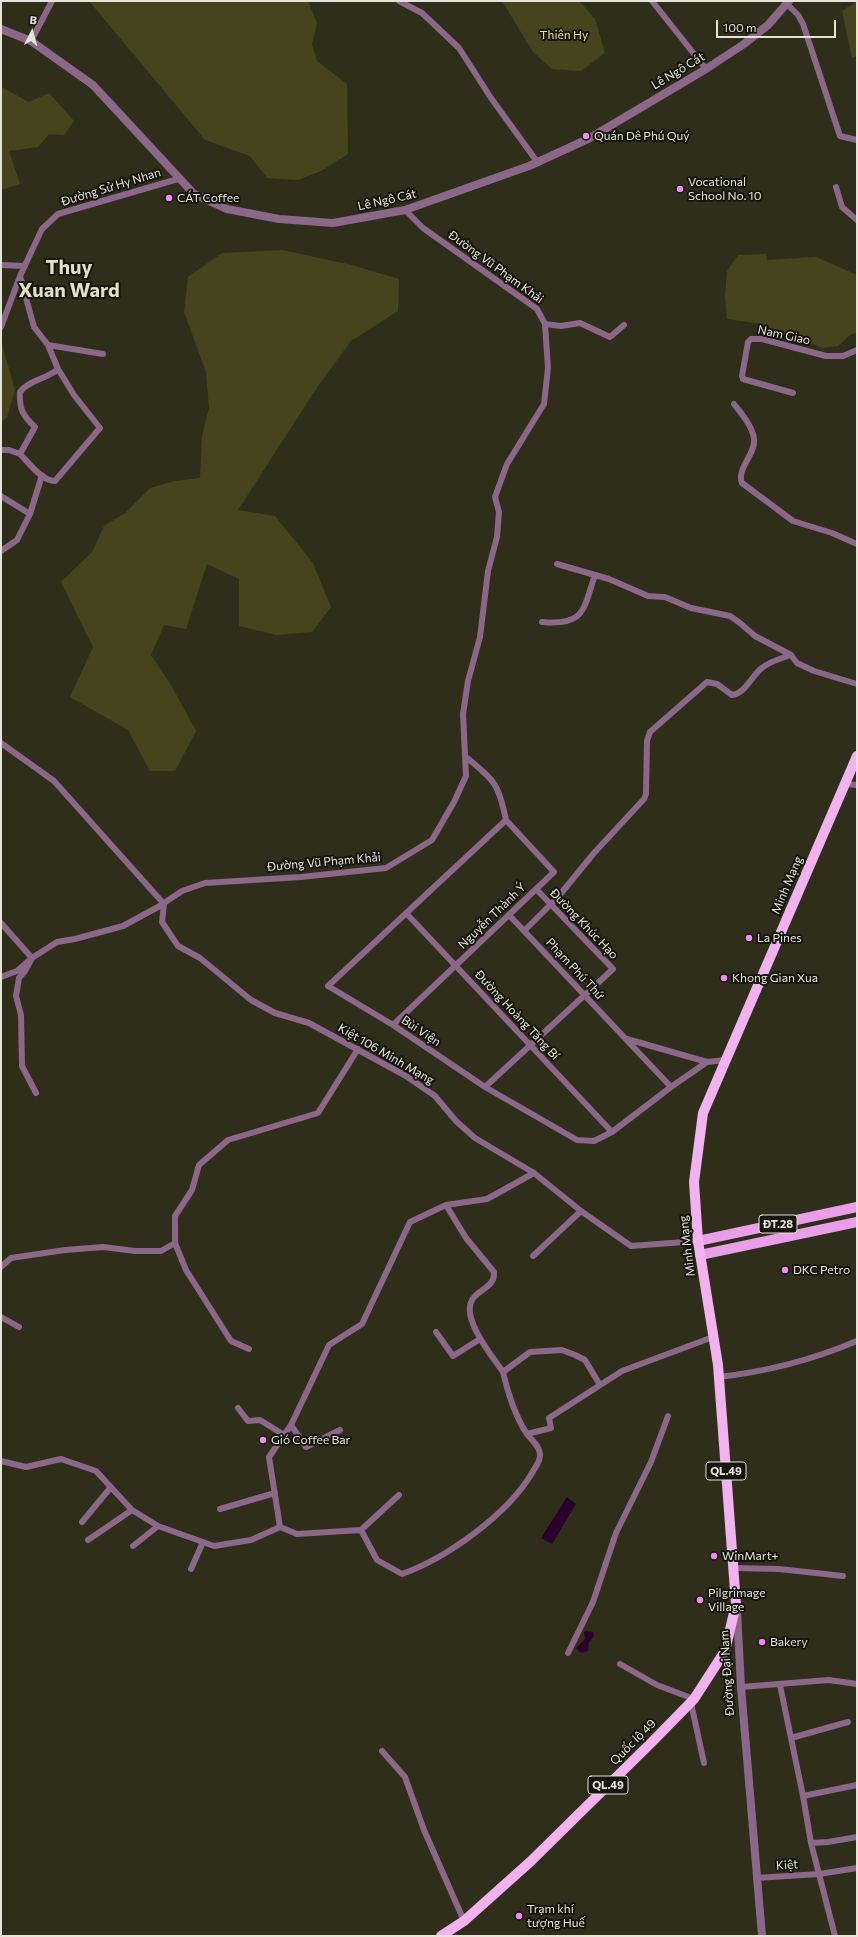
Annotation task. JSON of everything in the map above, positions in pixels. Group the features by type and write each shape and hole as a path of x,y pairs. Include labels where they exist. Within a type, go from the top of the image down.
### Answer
{"highway":[{"name":"Minh Mạng","path":"713,1337 698,1241 694,1182 703,1113 857,756"},
{"name":"Đường Đại Nam","path":"713,1337 718,1376 736,1604"},
{"name":"Quốc lộ 49","path":"441,1936 464,1921 530,1862 692,1701 725,1651 736,1604"}],"main road":[{"name":"ĐT.28","path":"698,1241 857,1207"},
{"name":"ĐT.28","path":"700,1255 857,1222"}],"street":[{"path":"31,41 52,1"},
{"path":"399,1 422,13 459,48 491,98 538,163"},
{"path":"652,1 706,69"},
{"path":"788,2 803,24 840,136 857,140"},
{"name":"Lê Ngô Cát","path":"1,29 31,41 93,85 178,179 194,194 227,209 279,220 333,223 405,210 484,184 538,163 588,139 706,69 768,25 788,2"},
{"name":"Đường Sử Hy Nhan","path":"1,327 20,276 42,230 58,214 178,179"},
{"path":"836,187 842,207 857,220"},
{"name":"Đường Vũ Phạm Khải","path":"1,977 17,971 32,958 57,942 75,939 123,926 164,904 182,891 205,882 301,877 386,868 432,840 454,802 466,776 463,714 468,681 480,637 488,571 499,525 499,512 495,497 507,464 544,404 548,368 545,324 537,309 423,228 405,210"},
{"path":"1,264 25,266"},
{"path":"1,450 9,450 20,454 42,475 52,481 56,481 100,428 74,395 58,369 48,345 34,327 20,276"},
{"path":"545,324 561,326 580,323 610,337 624,324"},
{"name":"Nam Giao","path":"793,393 743,379 742,376 747,349 751,339 762,339 831,357 843,356 857,350"},
{"path":"48,345 103,354"},
{"path":"20,454 35,427 22,414 20,408 20,392 27,385 45,378 58,369"},
{"path":"734,404 753,432 754,439 741,476 742,483 793,521 832,533 857,544"},
{"path":"1,551 17,540 30,514 42,475"},
{"path":"1,496 30,514"},
{"path":"558,564 609,579 648,596 665,597 691,608 730,616 755,636 791,655 797,664 857,684"},
{"path":"542,622 562,624 577,617 584,606 595,575"},
{"path":"524,931 551,905 594,853 644,799 646,794 646,741 650,732 707,682 717,684 732,695 736,695 760,669 771,662 791,655"},
{"path":"1,742 54,781 164,904"},
{"path":"465,756 494,782 500,794 506,820"},
{"path":"844,784 857,785"},
{"name":"Nguyễn Thành Ý","path":"393,1025 554,872 506,820"},
{"name":"Bùi Viện","path":"506,820 328,986 393,1025 485,1087 577,1140 594,1141 612,1132 671,1086 706,1062"},
{"name":"Đường Khúc Hạo","path":"485,1087 613,970 536,889"},
{"name":"Kiệt 106 Minh Mạng","path":"164,904 162,922 178,946 200,958 251,1000 275,1013 309,1023 406,1076 435,1096 456,1121 475,1138 534,1173 581,1211 631,1246 698,1241"},
{"name":"Đường Hoàng Tăng Bí","path":"406,913 612,1132"},
{"name":"Phạm Phú Thứ","path":"509,915 671,1086"},
{"path":"1,923 32,958 25,971 19,978 16,996 21,1021 20,1044 22,1066 36,1093"},
{"path":"625,1038 706,1062 726,1060"},
{"path":"249,1349 231,1341 186,1270 175,1243 175,1216 192,1190 199,1165 228,1140 318,1113 358,1049"},
{"path":"280,1527 269,1457 291,1425 329,1346 362,1324 410,1222 446,1206 487,1199 534,1173"},
{"path":"361,1530 377,1560 402,1574 420,1568 443,1555 490,1520 525,1485 540,1458 540,1452 536,1443 527,1434 507,1388 503,1372 480,1339 471,1316 470,1308 472,1299 490,1284 494,1276 494,1272 466,1238 446,1206"},
{"path":"533,1256 581,1211"},
{"path":"1,1267 11,1258 65,1250 103,1247 135,1251 161,1251 175,1243"},
{"path":"1,1317 20,1327"},
{"path":"436,1332 453,1356 480,1339"},
{"path":"527,1434 551,1428 549,1418 622,1370 713,1337"},
{"path":"718,1376 772,1369 820,1355 857,1341"},
{"path":"503,1372 530,1352 562,1350 584,1360 600,1385"},
{"path":"238,1408 248,1421 260,1420 284,1435"},
{"path":"568,1653 593,1602 616,1533 651,1462 668,1416"},
{"path":"291,1425 306,1447 340,1430"},
{"path":"1,1461 26,1467 61,1459 96,1471 132,1510 158,1526 214,1546 251,1540 280,1527 297,1534 361,1530 399,1495"},
{"path":"82,1522 111,1487"},
{"path":"220,1509 275,1493"},
{"path":"88,1540 132,1510"},
{"path":"133,1546 158,1526"},
{"path":"191,1569 203,1542"},
{"path":"733,1568 779,1569 842,1576"},
{"name":"Đường Đại Nam","path":"736,1604 740,1687 762,1936"},
{"path":"620,1664 657,1685 692,1701 704,1763"},
{"path":"740,1687 829,1680 857,1684"},
{"path":"780,1685 811,1843 835,1936"},
{"path":"791,1738 848,1722"},
{"path":"382,1751 405,1777 424,1830 464,1921"},
{"path":"803,1796 857,1785"},
{"path":"811,1843 828,1842 857,1837"},
{"name":"Kiệt","path":"756,1878 820,1874 857,1868"}],"green space":[{"path":"89,1 308,1 317,23 312,44 317,61 347,84 348,154 321,171 298,180 267,178 250,156 205,140"},
{"name":"Thiên Hy","path":"502,1 579,1 595,19 605,53 581,71 552,69 533,52"},
{"path":"857,1 857,56 852,58 842,11"},
{"path":"1,87 29,102 49,93 74,121 64,135 49,134 38,147 9,151 20,184 1,190"},
{"path":"282,250 352,265 399,279 398,311 351,341 316,389 238,510 275,516 313,563 331,607 312,632 276,635 239,626 239,579 207,564 186,629 164,625 151,655 171,685 196,731 175,771 150,771 128,730 70,697 93,647 61,582 92,552 104,526 125,513 150,488 175,481 200,478 202,436 209,408 206,372 184,312 188,277 222,253"},
{"path":"766,254 767,260 816,257 857,275 857,333 850,335 838,346 823,348 756,323 727,319 725,296 727,271 738,255"},
{"path":"1,341 15,390 7,417 1,422"}],"shaded area":[{"path":"567,1497 576,1504 552,1544 541,1538"},
{"path":"584,1632 593,1632 594,1636 589,1642 588,1651 581,1653 576,1648 585,1639"}],"place":[{"name":"Quán Dê Phú Quý","path":"586,136"},
{"name":"Vocational School No. 10","path":"680,189"},
{"name":"CÁT Coffee","path":"169,198"},
{"name":"La Pines","path":"749,938"},
{"name":"Khong Gian Xua","path":"724,978"},
{"name":"DKC Petro","path":"785,1270"},
{"name":"Gió Coffee Bar","path":"263,1440"},
{"name":"WinMart+","path":"714,1556"},
{"name":"Pilgrimage Village","path":"700,1600"},
{"name":"Bakery","path":"762,1642"},
{"name":"Trạm khí tượng Huế","path":"519,1916"}],"district":[{"name":"Thuy Xuan Ward","path":"69,278"}]}
